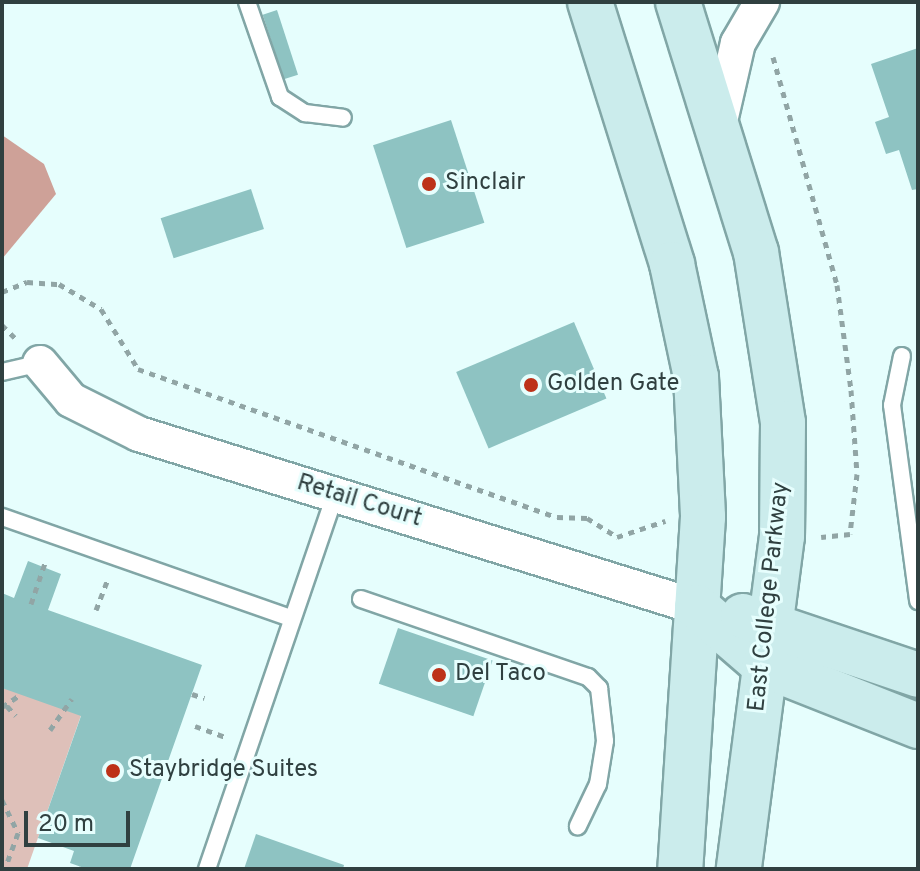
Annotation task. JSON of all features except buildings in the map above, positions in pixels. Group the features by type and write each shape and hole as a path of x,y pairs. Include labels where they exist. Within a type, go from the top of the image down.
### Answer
{"main road":[{"path":"590,2 691,341 703,482 680,869"},
{"name":"East College Parkway","path":"678,2 756,252 779,384 783,520 739,869"},
{"path":"697,607 770,621 918,675"},
{"path":"697,607 764,665 918,726"}],"street":[{"path":"718,130 738,43 762,2"},
{"name":"Retail Court","path":"40,363 71,400 110,423 697,607"}],"lane":[{"path":"247,2 280,97 305,113 343,118"},
{"path":"902,356 892,405 918,601"},
{"path":"2,372 40,363"},
{"path":"207,869 288,617 335,495"},
{"path":"2,517 288,617"},
{"path":"361,599 588,677 599,688 605,741 598,784 578,826"}],"path":[{"path":"774,51 772,68 837,285 857,474 850,534 808,538"},
{"path":"2,292 27,282 59,284 101,309 138,369 557,517 587,518 617,537 661,519"},
{"path":"31,604 48,555"},
{"path":"16,716 5,706 21,694"},
{"path":"192,694 204,698"},
{"path":"50,730 72,699"},
{"path":"2,800 18,833 5,869"}],"shaded area":[{"path":"2,135 44,164 56,194 2,259"},
{"path":"2,688 85,704 27,869 2,869"}],"place":[{"name":"Sinclair","path":"429,184"},
{"name":"Golden Gate","path":"531,385"},
{"name":"Del Taco","path":"439,675"},
{"name":"Staybridge Suites","path":"113,771"}]}
